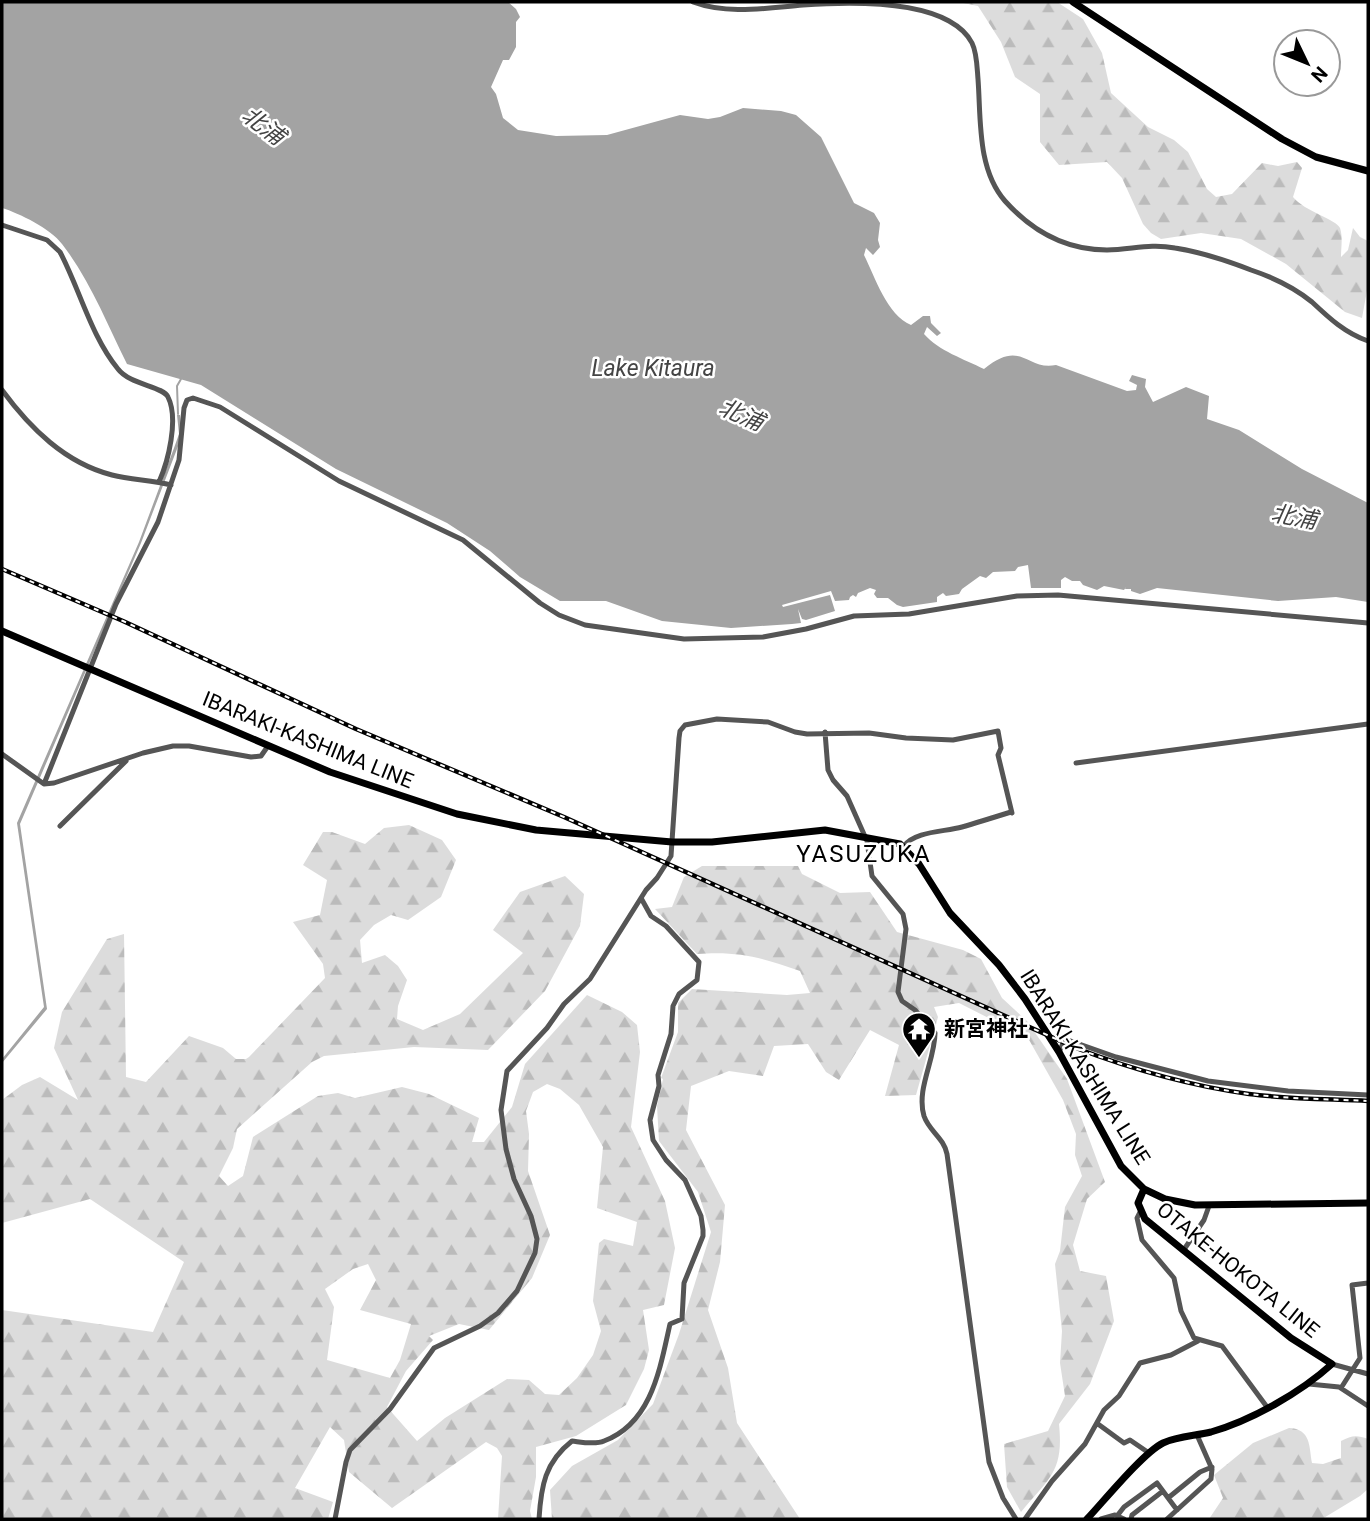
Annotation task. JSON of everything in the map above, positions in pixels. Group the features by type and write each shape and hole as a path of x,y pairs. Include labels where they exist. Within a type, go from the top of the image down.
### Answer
{"main road":[{"path":"1073,2 1282,139 1315,156 1368,172"},
{"name":"IBARAKI-KASHIMA LINE","path":"2,631 363,785 479,820 537,831 672,842 721,841 825,830 904,846 919,864 950,914 991,956 1019,991 1059,1052 1121,1166 1144,1189"},
{"path":"1144,1189 1154,1196 1171,1201 1209,1206 1368,1203"},
{"name":"OTAKE-HOKOTA LINE","path":"1087,1519 1149,1453 1163,1443 1224,1427 1267,1407 1309,1384 1332,1364 1290,1338 1145,1219 1138,1203 1144,1189"}],"street":[{"path":"693,2 719,10 833,4 899,7 913,8 948,20 968,36 974,49 984,149 993,182 1007,203 1027,222 1053,239 1080,248 1108,250 1142,245 1176,248 1251,269 1294,289 1328,319 1368,341"},
{"path":"778,8 788,2"},
{"path":"2,225 47,240 60,252 107,355 120,373 131,381 163,391 169,398 172,434 170,452 159,482"},
{"path":"2,390 19,414 39,434 74,459 110,474 171,485"},
{"path":"39,781 116,604 158,522 181,452 184,408 187,400 193,398 220,407 339,481 463,540 540,603 559,615 585,625 684,639 762,637 854,616 909,614 1017,596 1040,595 1368,623"},
{"path":"335,1519 345,1462 350,1450 390,1409 434,1348 480,1326 498,1313 517,1291 534,1253 537,1239 534,1223 514,1179 506,1149 501,1110 507,1070 547,1028 564,1004 590,979 671,856 680,731 685,725 729,719 768,722 795,732 953,740 998,731 1001,748 998,755 1012,813 925,835 908,841 904,846"},
{"path":"1076,763 1368,724"},
{"path":"825,732 828,770 847,796 865,836 872,876 904,914 906,923 898,992 902,1001 915,1010 936,1033 922,1101 923,1115 945,1145 947,1154 989,1462 1003,1497 1016,1518 1005,1519"},
{"path":"2,754 39,781 54,783 160,748 189,746 251,757 261,756 268,746"},
{"path":"61,826 129,758"},
{"path":"539,1519 544,1481 555,1454 572,1441 601,1443 622,1432 636,1419 647,1401 656,1383 670,1324 682,1319 684,1283 703,1236 701,1216 694,1197 685,1180 653,1140 650,1120 659,1086 658,1075 671,1034 674,1006 679,995 697,980 699,962 666,926 651,916 641,898"},
{"path":"1059,1052 1065,1040 1116,1058 1208,1082 1288,1091 1368,1095"},
{"path":"1183,1251 1204,1220 1209,1206"},
{"path":"1140,1212 1137,1218 1142,1240 1174,1278 1185,1322 1198,1341"},
{"path":"1341,1388 1360,1359 1352,1285 1368,1283"},
{"path":"1025,1519 1052,1481 1085,1444 1104,1410 1119,1396 1140,1363 1171,1355 1198,1341 1213,1342 1222,1346 1267,1407"},
{"path":"1332,1364 1368,1374"},
{"path":"1309,1384 1341,1388 1368,1406"},
{"path":"1098,1424 1124,1443 1130,1440 1149,1453"},
{"path":"1167,1519 1211,1479 1212,1467 1198,1435"},
{"path":"1168,1498 1200,1472 1212,1467"},
{"path":"1117,1516 1124,1507 1157,1483 1177,1510"},
{"path":"1131,1519 1132,1515 1163,1491"},
{"path":"1101,1519 1109,1515 1124,1519"}],"green space":[{"path":"958,2 1057,2 1083,19 1102,53 1111,93 1148,127 1174,140 1188,152 1207,189 1216,197 1232,194 1262,163 1278,166 1297,162 1302,168 1293,197 1305,207 1338,225 1341,257 1348,250 1353,228 1360,237 1368,241 1368,285 1362,318 1345,312 1286,264 1241,239 1201,233 1161,239 1151,233 1143,224 1122,178 1107,162 1059,165 1040,142 1040,94 1015,77 1001,42 978,6"},
{"path":"409,825 442,840 456,860 441,897 408,920 391,915 374,925 360,940 362,963 385,955 398,966 407,980 398,1006 397,1019 423,1030 460,1014 523,953 493,930 520,892 565,876 584,894 580,926 545,991 488,1050 414,1047 324,1056 312,1062 237,1129 233,1148 219,1176 228,1186 243,1176 253,1137 318,1096 338,1093 355,1098 402,1087 429,1094 479,1118 472,1142 484,1142 512,1107 525,1064 587,995 622,1012 637,1025 640,1052 631,1127 665,1201 675,1248 664,1305 643,1310 649,1350 644,1369 626,1405 576,1436 536,1447 536,1477 530,1511 532,1519 498,1519 502,1456 497,1448 486,1442 392,1508 349,1472 344,1440 330,1427 295,1488 333,1502 328,1519 2,1519 2,1310 153,1332 184,1262 90,1199 2,1223 2,1100 22,1085 40,1077 78,1100 54,1048 62,1012 107,939 124,934 126,1077 146,1082 189,1036 223,1048 236,1059 249,1057 325,978 323,964 293,922 320,915 327,880 303,865 323,832 332,832 365,844 384,828","holes":["547,1084 560,1089 579,1105 603,1147 597,1208 637,1222 633,1246 604,1239 599,1243 593,1301 601,1331 593,1355 577,1378 559,1395 545,1394 529,1380 507,1379 445,1418 417,1441 387,1407 406,1371 433,1340 429,1336 459,1324 489,1330 532,1278 550,1235 528,1171 529,1134 526,1111 533,1092","368,1264 376,1280 360,1310 411,1324 400,1360 390,1378 327,1360 334,1307 325,1289 353,1269"]},
{"path":"702,866 798,866 802,874 840,893 870,892 897,932 963,950 981,959 1002,998 1027,1021 1067,1079 1105,1182 1087,1199 1073,1245 1080,1271 1106,1276 1114,1321 1090,1384 1059,1424 1057,1464 1047,1482 1021,1512 1007,1487 1004,1444 1048,1431 1065,1396 1060,1363 1062,1331 1055,1264 1060,1251 1065,1207 1082,1176 1075,1155 1076,1134 1063,1100 1028,1038 959,1003 934,1007 938,1017 916,1095 885,1096 899,1045 870,1030 839,1080 826,1072 808,1044 774,1046 763,1076 729,1071 691,1086 686,1130 725,1205 720,1262 708,1310 728,1368 737,1423 800,1519 552,1519 550,1490 572,1466 618,1440 653,1404 679,1334 711,1232 698,1192 659,1141 657,1106 663,1079 661,1078 678,1032 678,1003 692,989 787,995 810,993 800,971 786,966 737,954 697,954 655,909 672,907 684,877"},
{"path":"1289,1428 1305,1435 1312,1463 1323,1464 1341,1458 1341,1441 1345,1439 1354,1436 1368,1439 1368,1489 1322,1519 1209,1519 1223,1498 1214,1475 1253,1443"}],"water":[{"name":"Lake Kitaura","path":"2,2 508,2 520,17 516,22 516,47 509,60 503,60 491,87 496,94 503,118 518,130 556,136 607,135 680,115 708,119 743,108 796,115 821,137 854,203 874,213 880,223 880,247 873,255 866,248 864,255 888,304 903,320 911,325 923,316 930,316 931,323 941,333 937,336 927,327 924,334 930,340 984,369 997,360 1016,356 1037,364 1056,365 1127,391 1136,390 1137,385 1129,381 1132,375 1146,379 1145,387 1153,402 1186,387 1209,396 1207,419 1239,430 1302,469 1368,503 1368,602 1336,597 1278,601 1157,588 1140,594 1125,589 1126,587 1124,590 1104,586 1097,590 1065,577 1061,580 1061,588 1031,588 1028,565 1018,567 1015,571 993,572 986,578 980,576 959,594 946,596 943,593 937,597 937,602 903,607 888,598 877,598 874,594 876,590 870,588 858,593 856,597 853,595 849,600 835,601 831,591 782,605 783,607 830,595 835,611 806,620 802,619 798,609 801,623 792,624 731,628 662,621 606,601 560,601 520,577 490,551 447,523 336,469 201,385 127,364 90,287 62,244 34,222 2,208"},
{"path":"177,415 180,415 182,435 141,543 20,824 47,1009 2,1063 2,1059 44,1007 17,823 139,542 179,434"}],"waterway":[{"path":"178,414 177,386 181,379"}],"railway":[{"path":"2,569 123,621 356,729 564,817 1076,1048 1161,1076 1227,1091 1279,1097 1368,1101"}],"place":[{"name":"新宮神社","path":"919,1059"}],"district":[{"name":"YASUZUKA","path":"864,854"}],"water label":[{"name":"北浦","path":"263,126"},
{"name":"北浦","path":"741,415"},
{"name":"北浦","path":"1294,517"}]}
